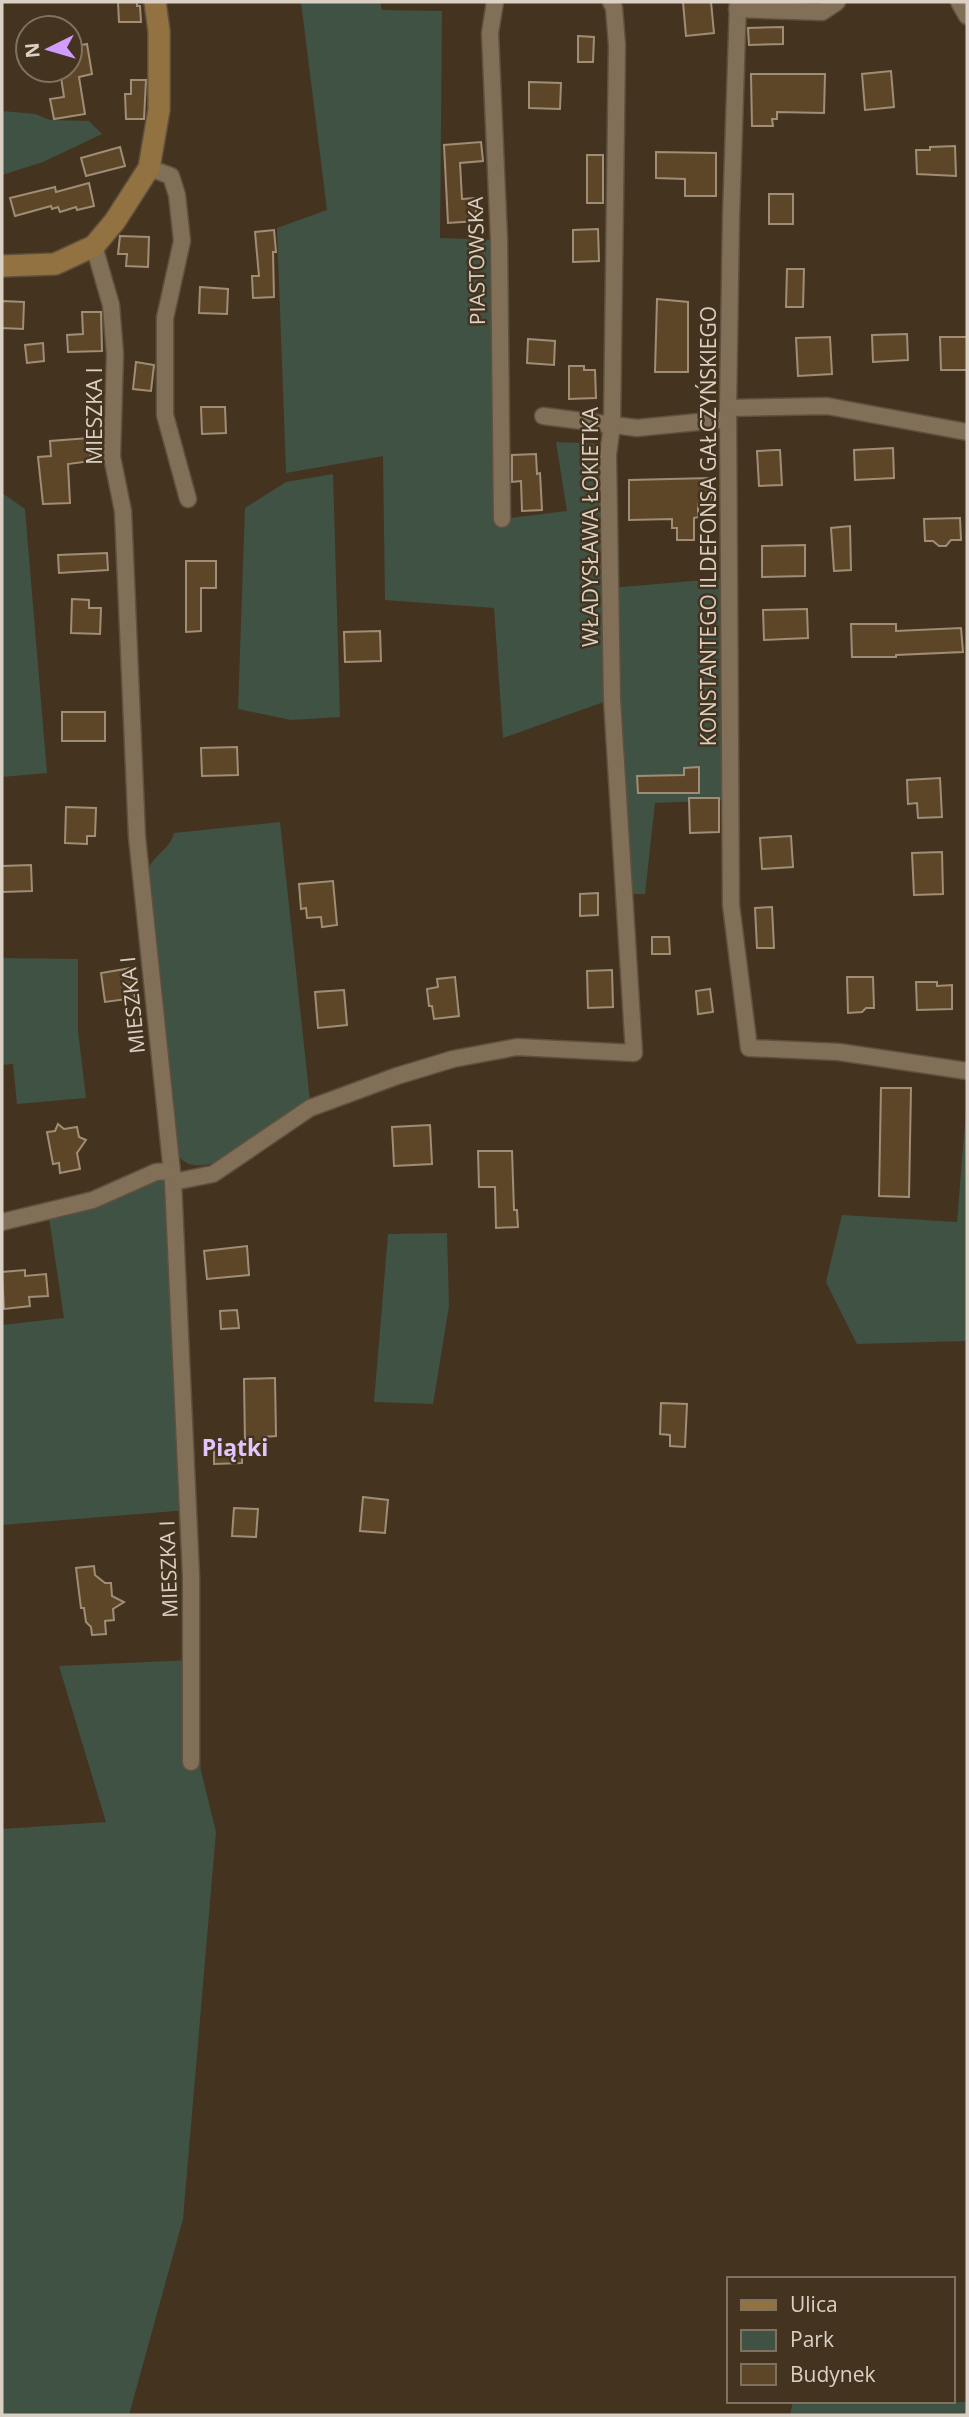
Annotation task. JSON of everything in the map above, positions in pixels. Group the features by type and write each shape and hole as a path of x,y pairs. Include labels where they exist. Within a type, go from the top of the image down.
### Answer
{"street":[{"path":"2,266 55,264 94,246 115,220 149,168 159,110 159,31 155,2"},
{"name":"PIASTOWSKA","path":"495,2 490,33 499,240 502,519"},
{"name":"WŁADYSŁAWA ŁOKIETKA","path":"172,1177 213,1174 310,1108 453,1059 517,1048 634,1053 612,699 608,454 612,425 617,45 614,8 611,2"},
{"path":"738,5 822,12 837,2"},
{"path":"959,2 967,16"},
{"name":"KONSTANTEGO ILDEFONSA GAŁCZYŃSKIEGO","path":"738,5 728,413 731,905 749,1048 839,1052 967,1071"},
{"path":"149,168 171,176 177,195 182,240 165,318 165,415 188,499"},
{"name":"MIESZKA I","path":"94,246 111,305 115,354 112,457 122,511 137,837 172,1177 191,1576 191,1762"},
{"path":"543,416 637,428 728,413 827,406 967,432"},
{"path":"2,1222 93,1200 156,1172 172,1177"}],"green space":[{"path":"301,2 380,2 382,10 442,11 440,238 499,240 502,519 567,511 556,442 609,444 610,588 728,578 730,800 655,803 645,894 624,894 612,699 503,738 494,608 385,600 383,456 286,473 277,228 327,210"},
{"path":"2,111 35,114 50,120 89,121 102,134 43,162 2,175"},
{"path":"333,474 340,717 291,720 238,709 245,508 286,482"},
{"path":"2,493 25,509 47,773 2,777"},
{"path":"280,822 310,1101 242,1150 222,1160 203,1165 187,1163 176,1152 148,870 169,844 174,833"},
{"path":"2,958 78,959 78,1031 86,1098 17,1104 13,1064 2,1065"},
{"path":"967,1098 967,1341 857,1344 826,1282 842,1215 957,1222"},
{"path":"156,1172 173,1182 188,1510 2,1525 2,1325 64,1318 48,1211"},
{"path":"447,1233 449,1306 433,1404 374,1402 388,1234"},
{"path":"192,1660 201,1771 216,1832 183,2219 129,2415 2,2415 2,1829 106,1822 59,1666"},
{"path":"967,2402 967,2415 790,2415 793,2403"}],"building":[{"path":"118,2 137,2 137,6 140,6 141,22 119,22"},
{"path":"683,2 711,2 714,33 686,36"},
{"path":"783,27 783,44 749,45 748,28"},
{"path":"578,36 594,37 593,62 578,62"},
{"path":"87,44 92,74 84,76 84,45"},
{"path":"891,71 894,107 865,110 862,74"},
{"path":"751,74 825,74 824,113 777,112 777,119 772,119 773,126 752,126"},
{"path":"131,80 146,80 144,119 126,119 125,94 131,94"},
{"path":"529,82 561,83 560,109 529,108"},
{"path":"62,84 80,84 85,114 54,119 50,99 64,97"},
{"path":"481,142 483,161 460,163 462,199 475,198 477,221 448,223 444,145"},
{"path":"955,146 956,176 917,174 916,150"},
{"path":"120,147 125,166 86,176 81,158"},
{"path":"656,152 716,153 716,196 685,196 685,179 656,178"},
{"path":"587,155 603,155 603,203 587,203"},
{"path":"89,183 94,206 77,210 76,207 60,212 58,207 52,209 51,206 15,216 10,198 55,187 56,192"},
{"path":"769,194 793,194 793,224 769,224"},
{"path":"598,229 599,261 573,262 573,230"},
{"path":"274,230 274,297 253,298 252,276 259,276 255,232"},
{"path":"120,236 149,237 148,267 126,266 127,254 118,254"},
{"path":"787,269 804,269 803,307 786,307"},
{"path":"200,287 228,289 227,314 199,313"},
{"path":"657,299 688,302 688,372 655,372"},
{"path":"2,301 24,302 23,329 2,328"},
{"path":"82,312 101,312 102,351 68,352 67,335 83,334"},
{"path":"907,334 908,360 873,362 872,335"},
{"path":"830,337 832,374 798,376 796,338"},
{"path":"940,337 967,337 967,370 941,370"},
{"path":"528,339 555,341 554,365 527,363"},
{"path":"43,343 44,361 27,363 25,345"},
{"path":"136,362 154,365 151,391 133,389"},
{"path":"569,366 584,366 584,370 595,370 596,398 569,399"},
{"path":"201,407 225,407 226,433 202,434"},
{"path":"89,438 91,461 68,464 70,503 43,504 38,457 51,456 50,441"},
{"path":"893,448 894,478 855,480 854,450"},
{"path":"780,450 782,485 759,486 757,451"},
{"path":"536,454 542,510 522,511 521,481 512,482 512,455"},
{"path":"711,478 712,504 698,504 698,517 694,518 694,540 677,540 677,528 672,528 672,519 629,520 629,480"},
{"path":"960,518 961,540 951,540 946,546 925,541 924,519"},
{"path":"850,526 851,570 834,571 831,528"},
{"path":"805,545 805,576 762,577 762,546"},
{"path":"107,553 108,570 59,573 58,555"},
{"path":"186,561 216,561 216,588 201,588 201,631 186,632"},
{"path":"72,599 89,600 89,608 101,608 100,634 71,633"},
{"path":"807,609 808,638 764,640 763,610"},
{"path":"851,624 896,624 896,631 961,628 963,652 852,657"},
{"path":"380,631 381,661 345,662 344,632"},
{"path":"62,712 105,712 105,741 62,741"},
{"path":"237,747 238,775 202,776 201,748"},
{"path":"699,767 699,793 638,793 637,776 684,775 684,768"},
{"path":"940,778 942,817 918,818 917,803 908,804 907,780"},
{"path":"689,798 719,798 719,832 690,833"},
{"path":"66,807 96,808 95,836 87,836 87,844 65,843"},
{"path":"791,836 793,867 762,869 760,838"},
{"path":"942,852 943,894 914,895 912,853"},
{"path":"31,865 32,891 2,892 2,866"},
{"path":"333,881 337,925 322,927 321,917 307,918 306,908 301,909 299,884"},
{"path":"598,893 598,915 580,916 580,894"},
{"path":"772,907 774,948 757,948 755,908"},
{"path":"652,937 669,937 670,954 652,954"},
{"path":"131,968 135,998 105,1002 101,973"},
{"path":"612,970 613,1007 588,1008 587,971"},
{"path":"455,977 459,1016 434,1019 427,989 438,987 437,979"},
{"path":"847,977 873,977 874,1008 848,1013"},
{"path":"916,982 937,982 937,986 952,985 952,1009 917,1010"},
{"path":"710,989 713,1012 698,1014 696,991"},
{"path":"344,990 347,1025 318,1028 315,992"},
{"path":"881,1088 911,1088 909,1197 879,1196"},
{"path":"58,1124 64,1129 77,1127 79,1137 86,1140 77,1153 80,1169 60,1173 59,1163 53,1164 47,1132 55,1131"},
{"path":"430,1125 432,1164 394,1166 392,1127"},
{"path":"478,1151 512,1151 514,1210 517,1210 518,1227 496,1228 495,1187 479,1187"},
{"path":"247,1246 249,1275 207,1279 204,1251"},
{"path":"25,1270 25,1276 46,1274 48,1296 29,1297 30,1306 4,1309 2,1272"},
{"path":"237,1310 239,1328 221,1329 220,1311"},
{"path":"275,1378 276,1436 263,1437 264,1443 245,1443 244,1379"},
{"path":"661,1403 687,1404 685,1447 670,1446 670,1435 660,1434"},
{"path":"242,1445 242,1463 214,1464 214,1446"},
{"path":"363,1497 388,1500 385,1533 360,1531"},
{"path":"234,1508 258,1509 256,1537 232,1536"},
{"path":"94,1566 95,1575 105,1583 111,1583 112,1596 124,1602 113,1609 114,1620 105,1621 106,1634 92,1635 84,1608 81,1608 76,1568"}],"district":[{"name":"Piątki","path":"235,1448"}]}
